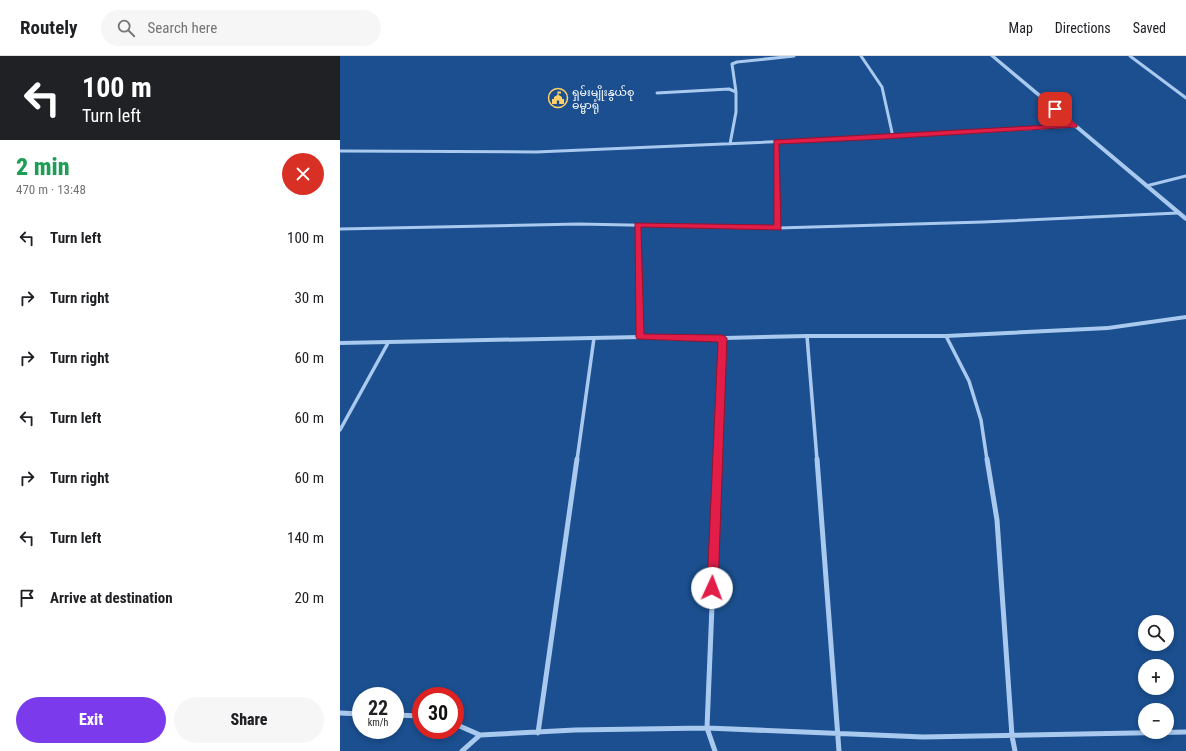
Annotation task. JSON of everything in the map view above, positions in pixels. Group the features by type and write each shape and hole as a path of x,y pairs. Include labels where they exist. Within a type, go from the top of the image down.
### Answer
{"street":[{"path":"730,144 736,120 737,104 732,64 737,62 794,56"},
{"path":"861,56 882,87 893,137"},
{"path":"992,56 1186,219"},
{"path":"1130,56 1186,98"},
{"path":"657,93 729,89 736,92"},
{"path":"340,151 536,152 893,137 1075,126"},
{"path":"776,142 778,228"},
{"path":"1146,186 1186,176"},
{"path":"340,229 579,224 778,228 983,222 1178,212"},
{"path":"638,225 640,337"},
{"path":"340,343 640,337 723,338 807,336 946,336 1108,328 1186,317"},
{"path":"807,336 839,751"},
{"path":"946,336 969,381 981,420 997,520 1012,736 1015,751"},
{"path":"538,733 594,338"},
{"path":"715,751 707,728 723,338"},
{"path":"340,430 388,343"},
{"path":"340,713 352,714"},
{"path":"464,728 480,735 575,730 707,728 923,738 1186,732"},
{"path":"462,751 480,735"}],"place":[{"name":"ရှမ်းမျိုးနွယ်စု ဓမ္မာရုံ","path":"558,98"}],"route":[{"path":"712,588 723,338 686,339 640,337 638,225 778,228 776,142 1075,126 1055,109"}]}
